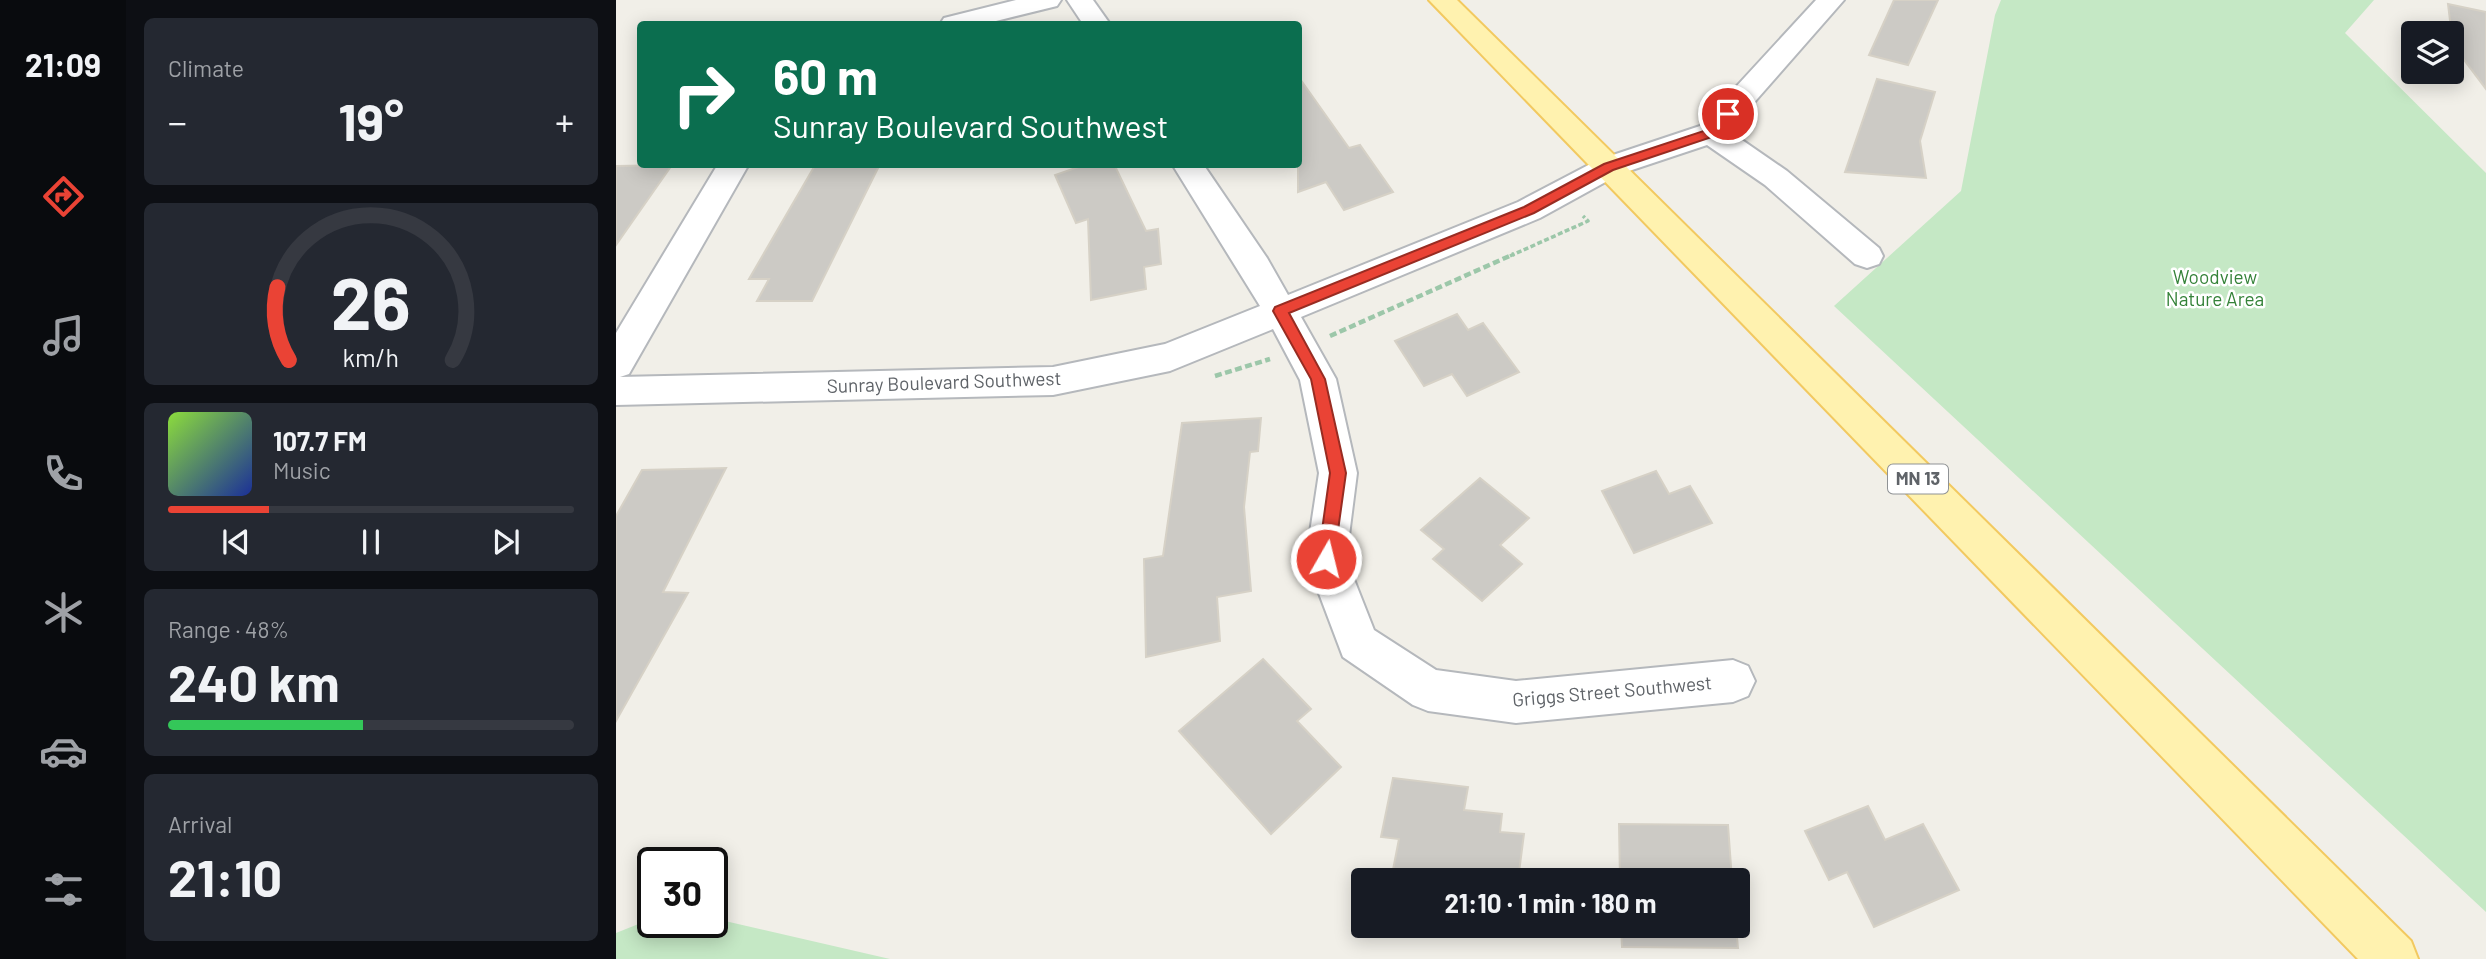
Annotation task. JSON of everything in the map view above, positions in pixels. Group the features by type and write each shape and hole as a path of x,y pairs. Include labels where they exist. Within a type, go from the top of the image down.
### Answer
{"main road":[{"name":"MN 13","path":"1442,0 2393,959"}],"street":[{"path":"966,21 1048,0"},
{"path":"1080,0 1094,21"},
{"path":"1831,0 1711,133 1776,178 1867,256"},
{"name":"Sunray Boulevard Southwest","path":"616,391 1053,381 1170,357 1529,210 1609,167 1711,133"},
{"path":"616,364 732,168"},
{"name":"Griggs Street Southwest","path":"1190,168 1280,311 1318,379 1338,473 1326,559 1358,643 1428,690 1516,702 1733,681"}],"green space":[{"name":"Woodview Nature Area","path":"2001,0 2374,0 2345,33 2486,173 2486,912 1834,306 1961,191 1995,15"},
{"path":"728,922 890,959 616,959 616,933 637,925 637,938 728,938"}],"building":[{"path":"1894,0 1938,0 1908,65 1869,55"},
{"path":"2448,4 2486,12 2486,89 2464,60 2464,21 2450,21"},
{"path":"1877,79 1935,92 1920,141 1926,178 1845,172"},
{"path":"1302,82 1349,148 1360,145 1393,192 1344,210 1326,182 1298,192 1298,168 1302,168"},
{"path":"616,166 670,168 616,245"},
{"path":"813,168 878,168 812,301 757,301 769,279 749,279"},
{"path":"1075,168 1116,168 1146,231 1158,229 1161,264 1144,267 1146,289 1091,300 1088,219 1076,223 1055,175"},
{"path":"1457,314 1468,330 1483,323 1519,372 1467,396 1452,374 1424,386 1395,341"},
{"path":"1261,418 1258,451 1250,452 1244,507 1251,591 1217,597 1220,641 1146,657 1144,559 1163,556 1182,423"},
{"path":"726,468 663,592 688,593 616,721 616,516 642,470"},
{"path":"1656,471 1669,494 1690,486 1712,523 1634,553 1602,491"},
{"path":"1480,478 1529,518 1500,545 1522,564 1482,601 1433,559 1444,549 1421,530"},
{"path":"1263,659 1311,709 1297,721 1341,767 1271,834 1179,731"},
{"path":"1393,778 1468,787 1464,810 1502,814 1500,832 1524,834 1520,868 1393,868 1399,839 1381,837"},
{"path":"1868,806 1885,840 1923,824 1959,890 1874,927 1847,872 1829,880 1805,831"},
{"path":"1619,824 1728,825 1731,868 1620,868"},
{"path":"1622,938 1737,938 1738,948 1622,947"}],"route":[{"path":"1326,559 1338,473 1318,379 1280,311 1529,210 1609,167 1711,133 1728,114"}]}
